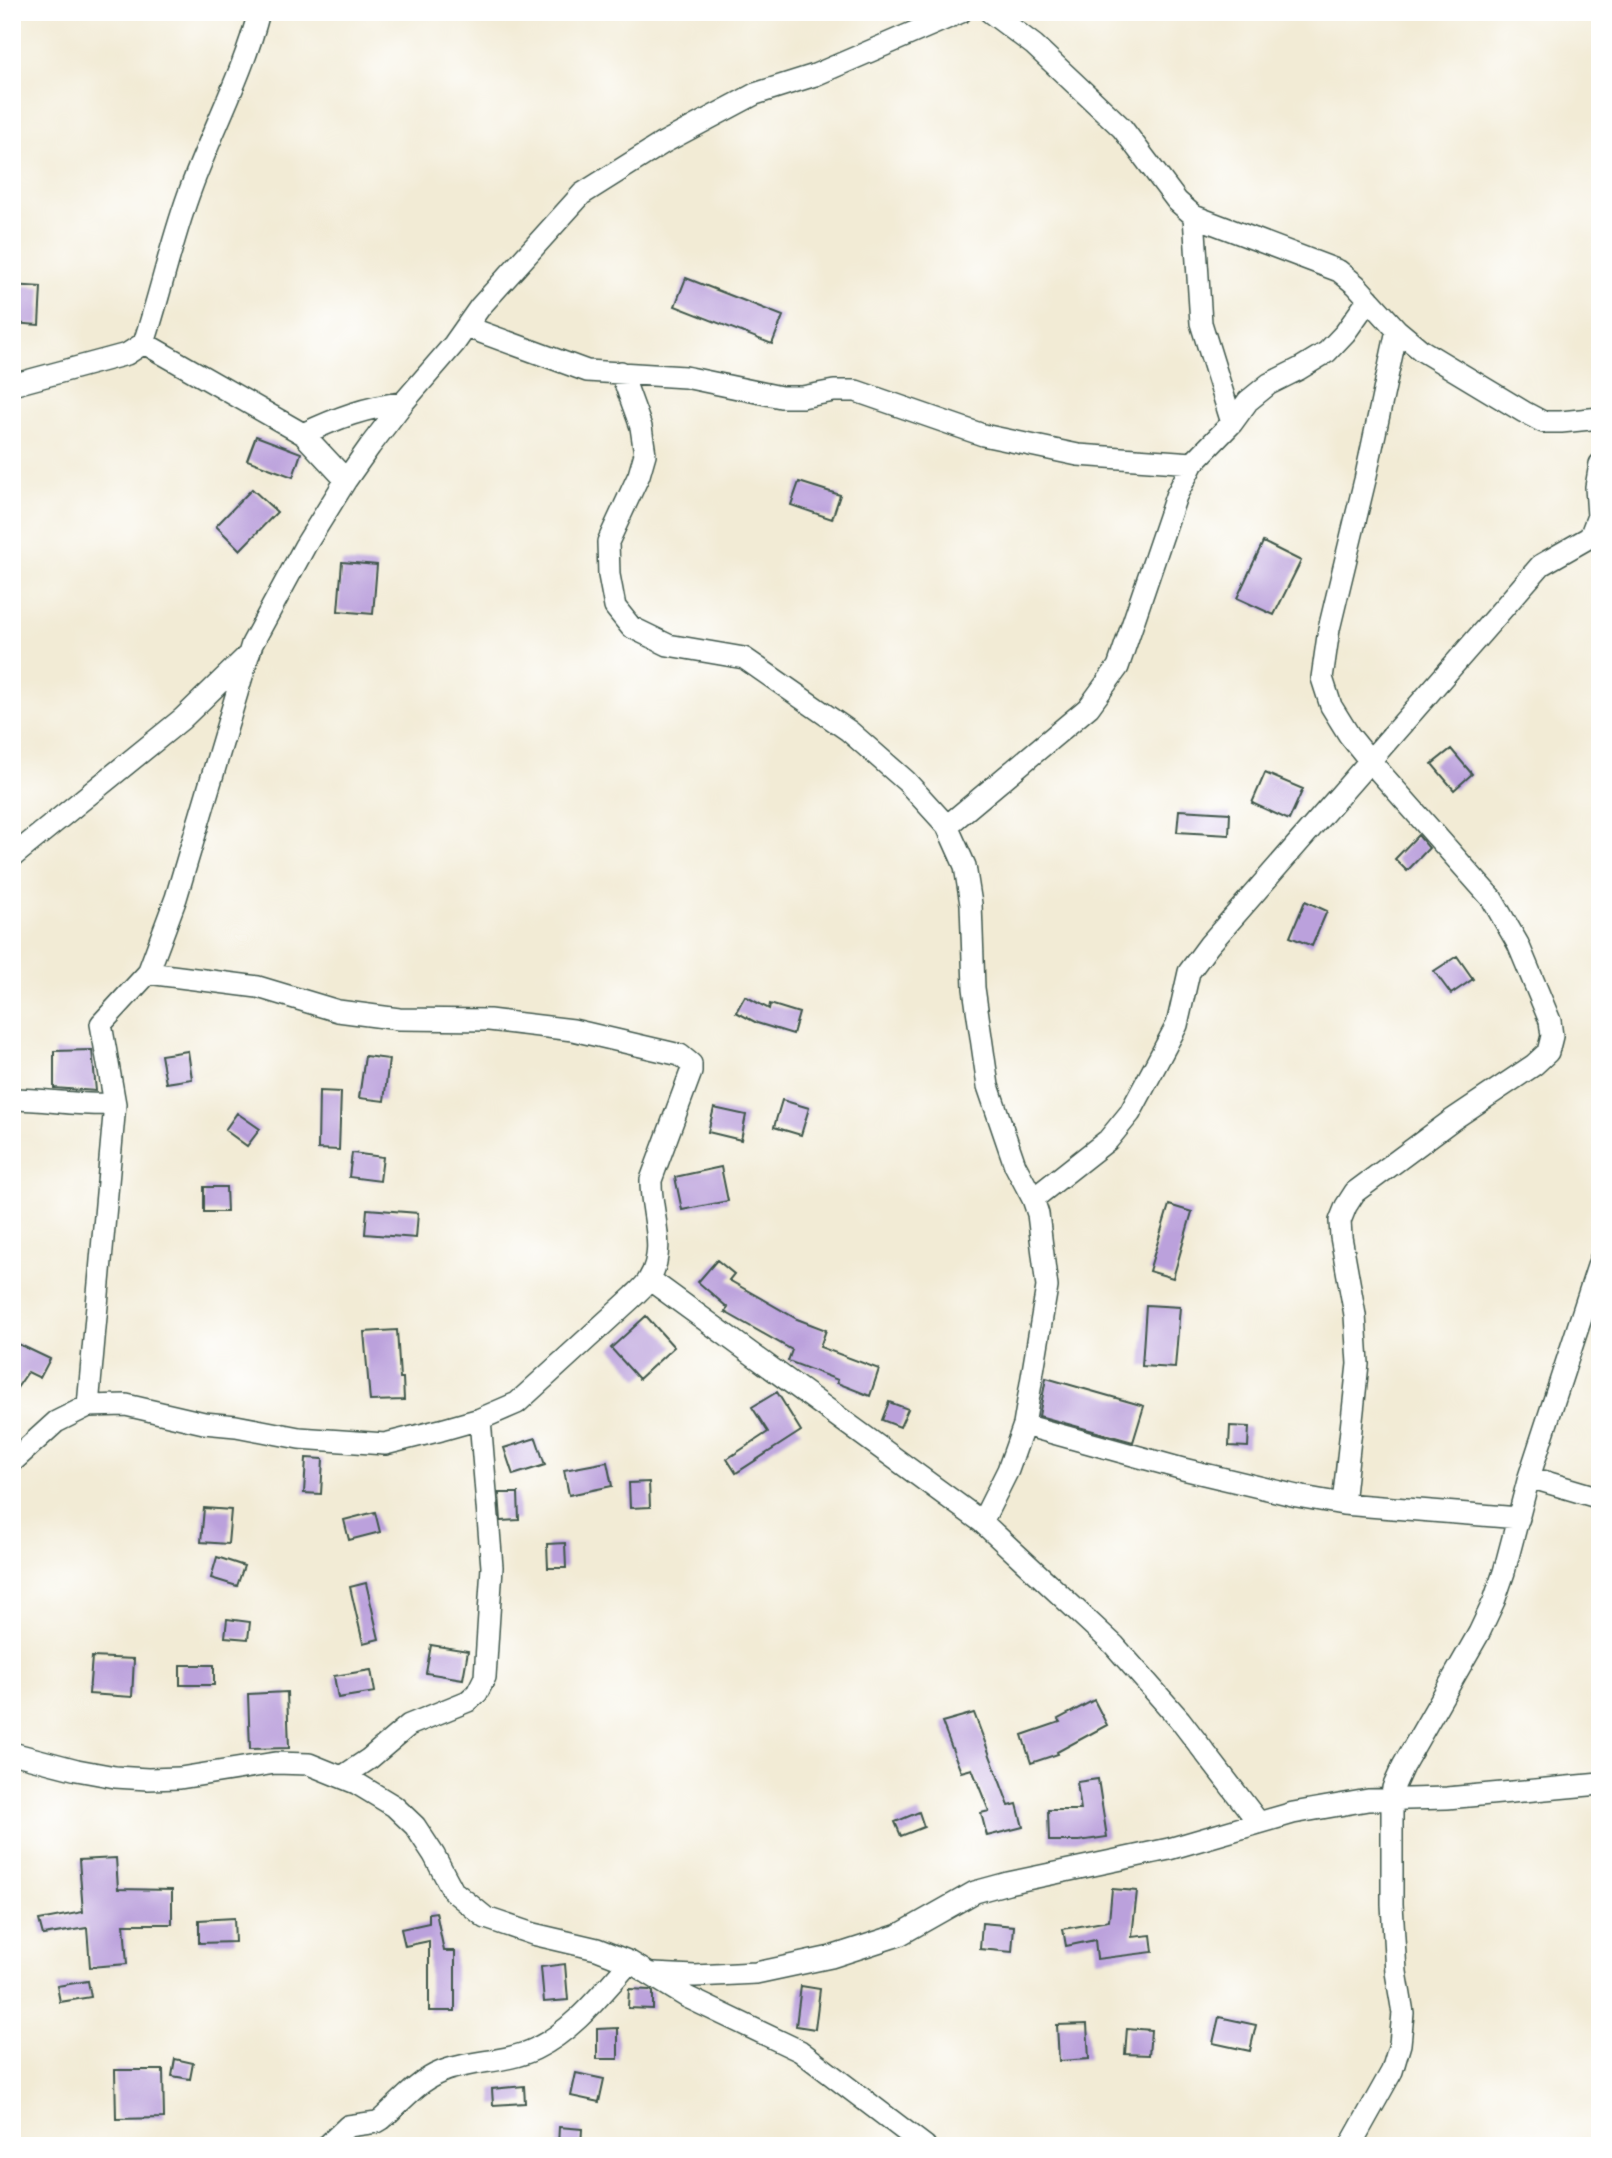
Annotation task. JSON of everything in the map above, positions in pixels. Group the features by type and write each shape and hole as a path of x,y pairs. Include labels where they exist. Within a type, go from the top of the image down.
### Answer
{"street":[{"path":"12,385 127,354 144,343 187,198 252,40 259,12"},
{"path":"88,1406 115,1104 101,1024 148,973 176,898 252,644 305,546 346,481 403,403 467,327 480,307 582,194 663,143 755,94 814,75 961,12"},
{"path":"990,12 1034,45 1122,128 1177,201 1194,216 1339,271 1420,350 1543,422 1600,418"},
{"path":"1194,216 1201,323 1232,423"},
{"path":"947,826 1089,707 1118,667 1175,496 1193,463 1232,423 1248,401 1269,384 1327,352 1370,299"},
{"path":"467,327 587,371 685,377 780,397 856,391 997,438 1078,455 1193,463"},
{"path":"1343,1504 1358,1364 1355,1315 1341,1237 1340,1221 1346,1206 1355,1192 1452,1120 1534,1065 1548,1052 1552,1036 1550,1021 1518,944 1492,899 1349,735 1331,706 1322,678 1329,629 1397,330"},
{"path":"144,343 303,434 346,481"},
{"path":"621,372 641,427 645,454 639,475 608,542 609,575 615,607 631,627 668,645 744,658 849,731 906,781 947,826 965,866 971,904 974,988 988,1086 1014,1165 1033,1199 1038,1214 1047,1287 1024,1425 1008,1470 982,1522"},
{"path":"303,434 373,407 403,403"},
{"path":"1033,1199 1108,1140 1130,1113 1177,1025 1189,972 1209,945 1541,565 1590,537 1598,516 1596,487 1600,464"},
{"path":"12,857 182,719 249,654"},
{"path":"12,1462 56,1422 88,1406 127,1405 204,1423 299,1438 385,1444 480,1419 517,1403 634,1296 649,1279 655,1266 659,1244 651,1197 651,1180 691,1073 691,1064 680,1055 573,1030 489,1020 387,1017 338,1010 258,987 148,973"},
{"path":"12,1099 88,1106 115,1104"},
{"path":"1350,2146 1392,2071 1400,2044 1403,2013 1396,1972 1393,1917 1393,1788 1494,1601 1529,1477 1600,1260"},
{"path":"649,1279 982,1522 1114,1645 1180,1720 1259,1823"},
{"path":"342,1777 369,1759 410,1725 468,1701 477,1693 485,1677 492,1567 480,1419"},
{"path":"1024,1425 1183,1469 1297,1496 1343,1504 1519,1518"},
{"path":"1529,1477 1600,1498"},
{"path":"12,1753 115,1777 180,1778 275,1763 309,1764 356,1783 394,1806 415,1826 453,1891 486,1918 533,1934 597,1949 630,1962 687,1997 800,2051 922,2145"},
{"path":"651,1974 695,1976 756,1972 831,1957 898,1936 975,1892 1169,1849 1293,1813 1368,1800 1447,1798 1600,1784"},
{"path":"327,2146 348,2126 382,2119 421,2083 440,2072 534,2049 561,2032 590,2007 630,1962"}],"building":[{"path":"686,278 783,316 772,344 675,306"},
{"path":"12,285 41,287 39,325 12,323"},
{"path":"256,436 301,453 293,477 247,460"},
{"path":"799,482 840,495 832,519 791,505"},
{"path":"252,489 277,512 240,550 216,526"},
{"path":"1263,542 1301,561 1274,615 1237,598"},
{"path":"342,562 377,565 373,614 338,611"},
{"path":"1451,749 1472,774 1454,790 1432,764"},
{"path":"1265,773 1303,789 1289,820 1252,803"},
{"path":"1179,810 1230,813 1229,835 1177,832"},
{"path":"1418,835 1429,848 1407,871 1395,859"},
{"path":"1305,901 1327,911 1312,946 1290,937"},
{"path":"1457,956 1473,979 1451,994 1434,971"},
{"path":"745,996 769,1009 770,1004 799,1013 793,1034 757,1023 736,1012"},
{"path":"92,1050 96,1091 54,1088 54,1051"},
{"path":"188,1051 192,1079 166,1083 161,1055"},
{"path":"365,1056 389,1059 384,1101 359,1098"},
{"path":"319,1091 341,1092 339,1150 318,1149"},
{"path":"782,1100 809,1108 801,1135 774,1127"},
{"path":"714,1108 746,1115 741,1140 708,1132"},
{"path":"237,1113 260,1129 247,1146 225,1130"},
{"path":"352,1153 383,1157 380,1181 349,1177"},
{"path":"721,1167 728,1201 682,1210 675,1177"},
{"path":"204,1187 226,1187 227,1212 204,1212"},
{"path":"1169,1205 1192,1212 1173,1278 1149,1271"},
{"path":"367,1209 418,1213 416,1238 365,1234"},
{"path":"717,1260 734,1274 729,1280 797,1319 826,1330 820,1347 879,1369 870,1396 837,1383 838,1380 788,1361 792,1350 725,1312 728,1308 698,1282"},
{"path":"1146,1305 1180,1307 1175,1368 1142,1366"},
{"path":"646,1316 674,1347 639,1379 611,1348"},
{"path":"397,1330 404,1400 370,1401 364,1332"},
{"path":"12,1341 50,1359 40,1378 28,1372 12,1395"},
{"path":"1046,1378 1144,1406 1133,1442 1039,1416"},
{"path":"777,1392 801,1431 736,1473 727,1459 768,1432 752,1407"},
{"path":"889,1402 908,1409 900,1427 882,1420"},
{"path":"1230,1426 1249,1427 1248,1447 1229,1446"},
{"path":"536,1438 545,1465 513,1475 504,1448"},
{"path":"306,1458 323,1459 321,1494 304,1493"},
{"path":"607,1462 612,1486 569,1495 564,1470"},
{"path":"649,1482 650,1507 630,1508 629,1483"},
{"path":"499,1493 518,1493 519,1520 501,1521"},
{"path":"204,1508 231,1510 228,1544 201,1542"},
{"path":"375,1512 380,1532 349,1540 344,1520"},
{"path":"565,1543 566,1568 548,1568 547,1544"},
{"path":"217,1557 244,1566 237,1586 211,1578"},
{"path":"366,1583 379,1639 363,1643 350,1587"},
{"path":"227,1619 250,1622 248,1639 225,1637"},
{"path":"431,1645 468,1651 463,1679 426,1673"},
{"path":"92,1657 134,1659 132,1697 89,1694"},
{"path":"180,1665 214,1665 214,1685 180,1685"},
{"path":"371,1670 375,1692 338,1698 334,1676"},
{"path":"287,1692 289,1748 250,1749 248,1694"},
{"path":"1094,1700 1107,1725 1057,1752 1058,1754 1031,1763 1022,1735 1060,1722 1058,1719"},
{"path":"974,1713 1009,1806 1017,1804 1023,1827 987,1836 981,1813 989,1811 972,1769 961,1772 942,1722"},
{"path":"1098,1779 1107,1837 1049,1841 1048,1810 1081,1810 1077,1782"},
{"path":"919,1812 924,1827 901,1836 895,1822"},
{"path":"116,1858 118,1889 172,1890 172,1924 124,1924 127,1964 90,1967 87,1928 43,1935 39,1920 83,1912 79,1860"},
{"path":"1112,1889 1137,1891 1132,1937 1151,1935 1153,1952 1097,1959 1095,1940 1066,1946 1063,1929 1109,1921"},
{"path":"436,1912 444,1951 455,1951 455,2011 429,2011 429,1941 405,1946 401,1929 429,1923 429,1913"},
{"path":"234,1918 235,1942 199,1943 199,1920"},
{"path":"982,1923 1014,1926 1012,1952 980,1949"},
{"path":"565,1964 568,2000 544,2002 541,1967"},
{"path":"88,1981 91,1997 60,2002 57,1986"},
{"path":"801,1986 820,1989 815,2029 796,2026"},
{"path":"629,1989 653,1992 653,2009 628,2008"},
{"path":"1219,2017 1256,2025 1250,2051 1213,2043"},
{"path":"1087,2024 1089,2059 1059,2061 1057,2025"},
{"path":"618,2028 618,2059 597,2059 597,2029"},
{"path":"1127,2028 1151,2030 1149,2055 1125,2054"},
{"path":"175,2059 193,2063 190,2079 172,2076"},
{"path":"115,2070 163,2070 164,2118 116,2119"},
{"path":"576,2073 604,2079 599,2102 571,2096"},
{"path":"524,2086 525,2103 493,2105 492,2089"},
{"path":"559,2127 582,2129 581,2146 558,2146"}]}
